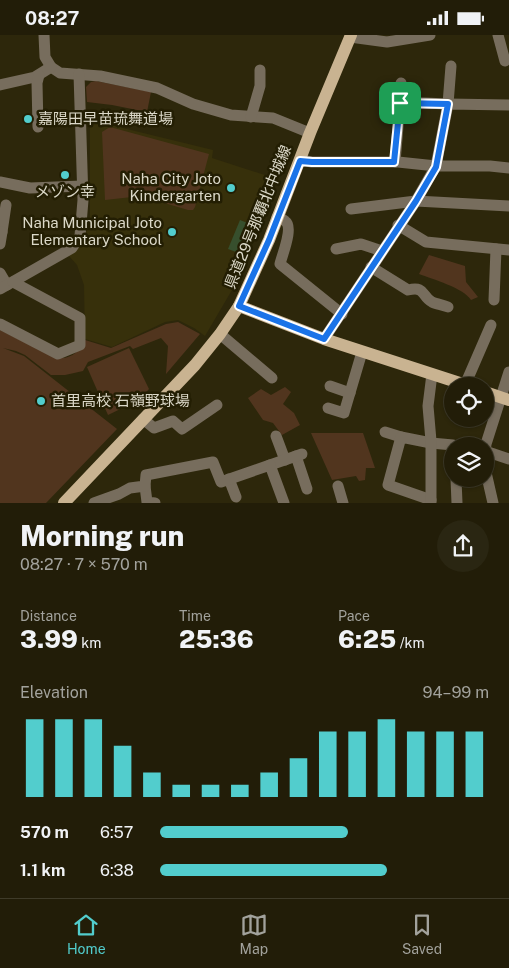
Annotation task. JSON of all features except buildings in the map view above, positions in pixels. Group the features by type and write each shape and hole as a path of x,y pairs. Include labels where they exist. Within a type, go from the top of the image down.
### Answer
{"main road":[{"name":"県道29号那覇北中城線","path":"64,503 195,365 239,306 255,273 310,133 351,36"},
{"path":"239,306 324,339 444,378"}],"street":[{"path":"44,35 44,53 51,67 60,73 100,76 157,88 193,104 231,115 273,118 310,133"},
{"path":"351,36 388,42 430,35"},
{"path":"498,35 505,61"},
{"path":"0,85 39,75 51,67"},
{"path":"324,339 398,225 416,201 436,167 448,104 451,67"},
{"path":"251,117 260,86 260,70"},
{"path":"6,286 72,251 78,241 83,212 79,74"},
{"path":"38,127 37,83 39,75"},
{"path":"394,162 402,83"},
{"path":"400,103 509,105"},
{"path":"300,161 394,162 436,167 490,166 509,168"},
{"path":"0,182 30,188 82,186"},
{"path":"351,209 416,201 509,206"},
{"path":"0,244 6,205"},
{"path":"277,217 286,221 289,226 288,237 280,264 342,314"},
{"path":"398,225 426,242 509,250"},
{"path":"336,249 361,244 382,251"},
{"path":"494,300 496,249"},
{"path":"372,267 408,290 416,288 423,291 428,304 448,307"},
{"path":"0,273 6,286 80,318 80,345 58,354 0,324"},
{"path":"471,377 491,325"},
{"path":"220,333 272,378"},
{"path":"328,409 344,413 362,352"},
{"path":"490,437 505,399 509,372"},
{"path":"401,437 388,485 431,501 428,406 432,374"},
{"path":"330,386 350,393"},
{"path":"143,419 154,428 173,421 182,429 218,405"},
{"path":"385,432 401,437 444,444"},
{"path":"276,436 294,456 307,489"},
{"path":"494,454 509,459"},
{"path":"155,503 147,502 146,475 213,462 221,482 294,456"},
{"path":"270,465 284,503"},
{"path":"229,479 236,497"},
{"path":"94,503 130,488 146,486"},
{"path":"338,487 343,503"},
{"path":"456,487 457,503"},
{"path":"489,487 493,503"}],"shaded area":[{"path":"96,81 151,92 147,112 87,102 86,87 91,82"},
{"name":"Naha Municipal Joto Elementary School","path":"90,120 213,150 212,158 277,179 239,278 205,336 178,320 165,322 112,347 85,339 84,285 77,265 69,256 84,241 90,217"},
{"path":"110,127 209,154 193,210 141,196 105,200 102,132"},
{"path":"240,220 255,226 244,255 228,249"},
{"path":"429,255 465,266 466,282 478,297 471,300 455,288 419,274"},
{"name":"首里高校 石嶺野球場","path":"178,322 200,334 166,374 168,346 161,338 133,349 130,346 88,362 83,371 65,375 51,375 25,355 3,348 24,356 117,429 46,503 0,503 0,330 61,358 69,357 76,353 85,340 111,348 166,324"},
{"path":"129,348 149,389 139,400 108,415 87,367"},
{"path":"285,387 291,392 283,404 294,413 300,425 282,435 273,423 263,420 248,398 261,389 271,395"},
{"path":"311,433 363,433 375,468 366,468 365,480 359,481 356,476 332,480"}],"place":[{"name":"嘉陽田早苗琉舞道場","path":"28,119"},
{"name":"メゾン幸","path":"65,175"},
{"name":"Naha City Joto Kindergarten","path":"231,188"},
{"name":"Naha Municipal Joto Elementary School","path":"172,232"},
{"name":"首里高校 石嶺野球場","path":"41,401"}],"route":[{"path":"400,103 448,104 436,167 416,201 398,225 324,339 258,315 239,306 269,240 300,161 394,162 400,103"}]}
